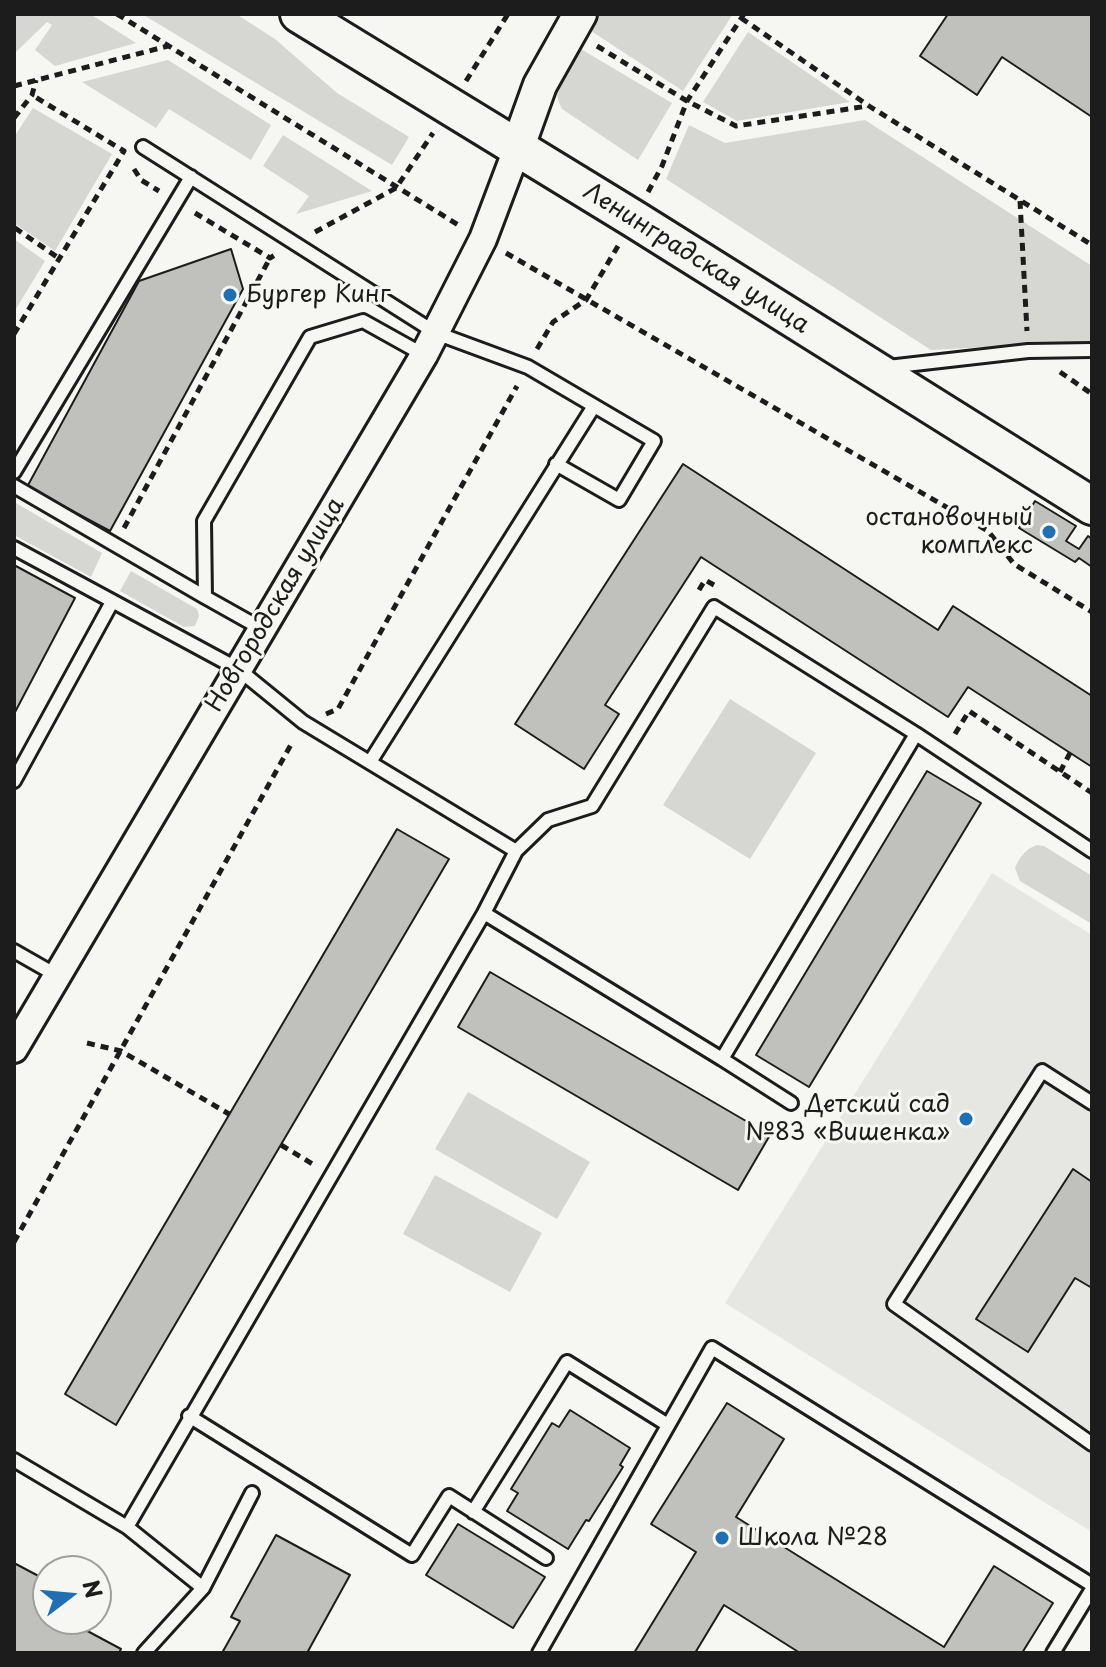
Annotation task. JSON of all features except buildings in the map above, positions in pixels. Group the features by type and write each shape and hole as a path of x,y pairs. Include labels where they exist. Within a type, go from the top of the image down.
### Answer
{"main road":[{"name":"Ленинградская улица","path":"299,14 634,219 1092,506"}],"street":[{"path":"517,149 540,85 576,22"},
{"name":"Новгородская улица","path":"14,1049 430,344 483,239 517,149"}],"lane":[{"path":"143,147 191,177 430,344"},
{"path":"14,472 191,177"},
{"path":"205,597 204,521 310,337 363,321 430,344 528,367 654,441 619,500 556,464"},
{"path":"871,369 1028,351 1092,350"},
{"path":"370,762 594,406"},
{"path":"14,486 262,629"},
{"path":"14,548 238,669 303,722 516,851"},
{"path":"14,781 112,602"},
{"path":"127,1527 484,913 516,851 548,820 592,806 714,607 916,734 1092,851"},
{"path":"722,1059 916,734"},
{"path":"484,913 791,1103"},
{"path":"14,951 56,975"},
{"path":"1092,1103 1042,1071 894,1304 1092,1444"},
{"path":"539,1653 712,1348 1092,1587 1053,1653"},
{"path":"473,1512 567,1362 668,1425"},
{"path":"189,1416 412,1555 449,1496 546,1558"},
{"path":"14,1460 127,1527 203,1588"},
{"path":"144,1653 203,1588 252,1493"}],"path":[{"path":"117,14 483,239 988,531 1014,564 1092,612"},
{"path":"14,1242 303,722 338,709 553,322 586,300 662,166 687,101 743,16 869,106 1092,245"},
{"path":"576,22 687,101 736,126 869,106"},
{"path":"14,86 170,46"},
{"path":"14,118 32,95 36,80"},
{"path":"14,334 124,151 32,95"},
{"path":"1020,200 1028,351 1092,394"},
{"path":"15,228 60,259"},
{"path":"116,545 270,258"},
{"path":"697,593 705,580 719,588"},
{"path":"953,737 969,711 1092,793"},
{"path":"1060,772 1070,753"},
{"path":"87,1043 121,1051 229,1114"},
{"path":"281,1145 330,1174"}],"shaded area":[{"path":"14,14 90,14 136,43 55,66 35,50 52,25 47,22 14,54"},
{"path":"142,14 236,14 275,39 337,93 409,137 392,165"},
{"path":"593,14 733,14 683,91 585,27"},
{"path":"748,32 850,102 737,121 703,102"},
{"path":"574,45 672,103 638,160 562,109 557,84"},
{"path":"168,60 271,125 251,160 169,109 156,128 82,82"},
{"path":"33,108 112,154 55,251 17,225 14,229 14,137"},
{"path":"865,120 1092,266 1092,341 931,350 666,179 689,125 725,143"},
{"path":"283,135 372,191 296,214 309,196 263,166"},
{"path":"14,239 45,261 14,312"},
{"path":"14,502 102,553 91,577 14,535"},
{"path":"131,571 197,609 199,616 195,626 184,627 120,591"},
{"path":"730,699 816,753 750,859 663,805"},
{"path":"1037,845 1044,846 1092,876 1092,924 1020,881 1015,868 1023,854"},
{"name":"Детский сад №83 «Вишенка»","path":"992,873 1092,935 1092,1532 725,1303"},
{"path":"468,1092 590,1162 557,1219 435,1149"},
{"path":"435,1175 542,1233 510,1292 403,1234"}],"place":[{"name":"Бургер Кинг","path":"230,295"},
{"name":"остановочный комплекс","path":"1049,532"},
{"name":"Детский сад №83 «Вишенка»","path":"966,1119"},
{"name":"Школа №28","path":"722,1538"}]}
